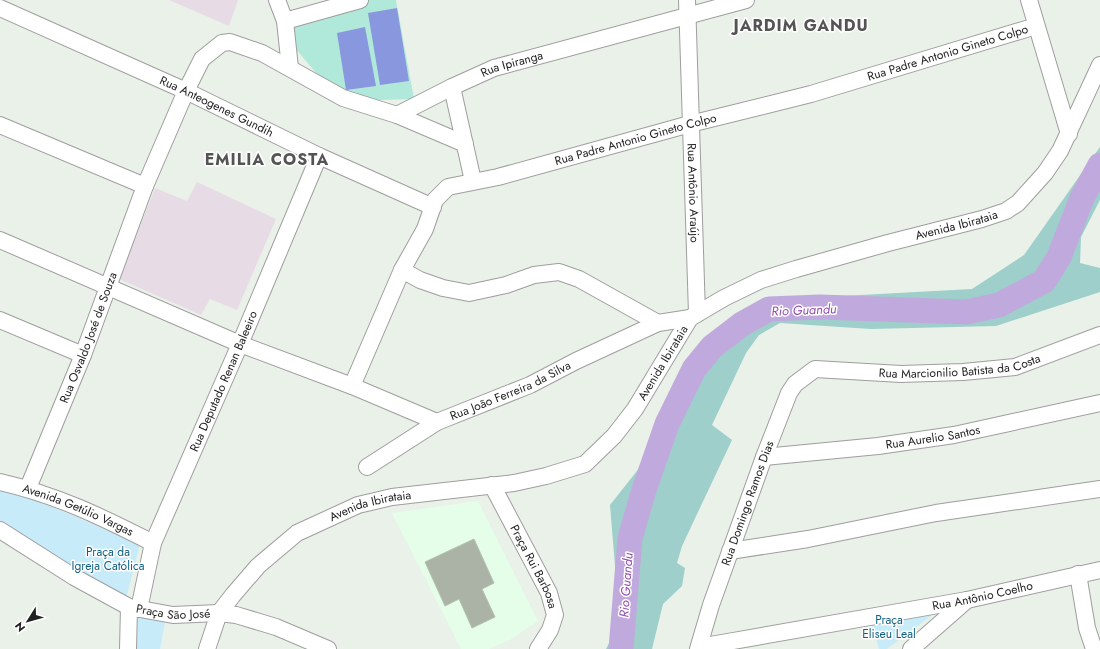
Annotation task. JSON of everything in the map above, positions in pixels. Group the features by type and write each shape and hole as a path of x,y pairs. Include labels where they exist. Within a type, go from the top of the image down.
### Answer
{"street":[{"path":"277,0 285,21 290,68 342,98 397,115 465,144"},
{"path":"285,21 360,0"},
{"name":"Rua Ipiranga","path":"397,115 452,86 494,68 688,7 746,0"},
{"path":"1029,0 1069,134"},
{"name":"Rua Antônio Araújo","path":"688,7 694,316"},
{"name":"Rua Anteogenes Gundih","path":"0,8 186,91 319,156 433,207"},
{"name":"Rua Padre Antonio Gineto Colpo","path":"352,386 402,270 424,229 435,200 448,187 506,174 690,124 811,94 1036,26"},
{"name":"Rua Osvaldo José de Souza","path":"28,488 83,355 145,186 186,91 202,59 222,43 230,42 262,53 290,68"},
{"name":"Avenida Ibirataia","path":"219,613 250,574 297,533 358,505 392,497 492,485 546,476 584,464 614,436 635,409 694,316 724,298 761,280 872,247 982,219 1006,211 1018,203 1045,173 1060,152 1100,65"},
{"path":"452,86 473,181"},
{"path":"0,125 145,186"},
{"name":"Rua Deputado Renan Baleeiro","path":"128,649 134,608 154,543 319,156"},
{"path":"0,240 240,344 352,386 437,422"},
{"path":"402,270 420,280 437,286 469,293 506,286 534,274 559,272 579,279 658,323"},
{"name":"Rua João Ferreira da Silva","path":"367,467 437,422 530,385 576,361 658,323 694,316"},
{"path":"0,320 83,355"},
{"name":"Rua Marcionilio Batista da Costa","path":"815,369 901,374 963,372 1015,367 1100,335"},
{"name":"Rua Domingo Ramos Dias","path":"699,648 730,551 789,392 795,384 815,369"},
{"name":"Rua Aurelio Santos","path":"764,457 878,446 954,435 1100,403"},
{"name":"Avenida Getúlio Vargas","path":"0,482 28,488 87,509 154,543"},
{"name":"Praça Rui Barbosa","path":"492,485 549,593 555,614 550,630 538,649"},
{"path":"730,551 808,539 936,514 1100,489"},
{"name":"Praça São José","path":"0,530 74,577 134,608 173,615 219,613"},
{"name":"Rua Antônio Coelho","path":"699,648 967,600 1078,574 1100,573"},
{"path":"1078,574 1087,628 1094,649"},
{"path":"911,649 967,600"},
{"path":"207,649 219,613 254,619 328,649"}],"shaded area":[{"path":"169,0 238,0 229,26"},
{"path":"367,0 396,0 414,99 355,99 328,87 295,48 292,32 295,19"},
{"path":"397,8 409,81 380,85 368,13"},
{"path":"365,27 376,86 346,90 337,33"},
{"path":"1100,147 1100,200 1081,237 1080,263 1100,268 1100,292 996,326 871,329 780,323 759,335 746,353 712,425 732,440 682,546 677,563 685,568 682,586 663,604 652,649 606,649 612,638 616,578 610,505 648,457 670,403 693,357 719,332 768,300 972,289 1024,255"},
{"path":"197,182 276,219 237,310 210,299 201,315 119,279 155,188 187,201"},
{"path":"478,501 538,621 510,640 489,649 461,649 392,513"}],"green space":[{"name":"Praça da Igreja Católica","path":"0,490 19,493 140,544 126,599 0,522"},
{"name":"Praça Eliseu Leal","path":"935,613 887,649 879,649 869,615"},
{"path":"133,615 165,622 160,649 132,649"}],"building":[{"path":"474,539 494,583 482,589 495,617 472,628 459,599 445,606 425,562"}],"waterway":[{"name":"Rio Guandu","path":"621,649 630,538 644,490 667,424 694,369 712,347 742,324 769,309 820,307 966,312 999,305 1044,281 1059,257 1082,198 1100,165"}],"district":[{"name":"JARDIM GANDU","path":"801,25"},
{"name":"EMILIA COSTA","path":"267,159"}]}
